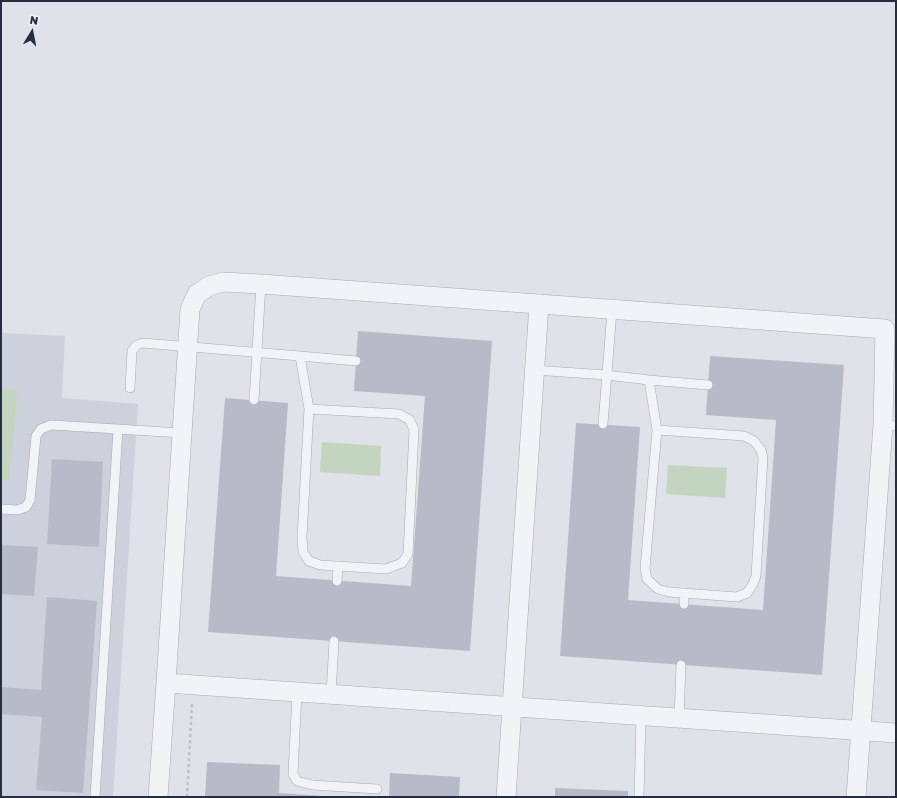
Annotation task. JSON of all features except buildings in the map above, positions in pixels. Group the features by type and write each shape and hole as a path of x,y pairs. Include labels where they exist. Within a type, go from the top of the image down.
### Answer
{"street":[{"path":"158,797 190,309 197,294 209,286 223,282 890,329 889,425 856,797"},
{"path":"506,797 539,304"},
{"path":"166,683 896,733"}],"lane":[{"path":"254,400 261,284"},
{"path":"603,424 612,310"},
{"path":"130,388 132,351 137,345 143,342 356,361"},
{"path":"300,356 309,409 302,537 303,552 309,560 320,565 386,569 402,563 408,554 414,430 410,420 399,414 309,409"},
{"path":"534,370 606,375 708,386"},
{"path":"649,380 657,430 645,568 647,578 658,589 684,593 737,597 746,593 753,584 756,576 763,458 761,450 754,441 744,436 657,430"},
{"path":"1,509 17,510 26,507 30,500 36,436 41,429 51,425 182,433"},
{"path":"95,797 118,429"},
{"path":"337,581 338,566"},
{"path":"684,593 684,604"},
{"path":"331,694 334,641"},
{"path":"679,718 681,665"},
{"path":"297,692 293,774 297,781 312,785 377,789"},
{"path":"640,797 641,716"}],"path":[{"path":"187,797 192,703"}],"shaded area":[{"path":"1,333 65,336 62,398 138,404 113,797 1,797"}],"green space":[{"path":"1,389 17,391 9,480 1,479"},
{"path":"322,442 381,446 380,476 320,472"},
{"path":"668,465 727,468 725,498 666,494"}]}
